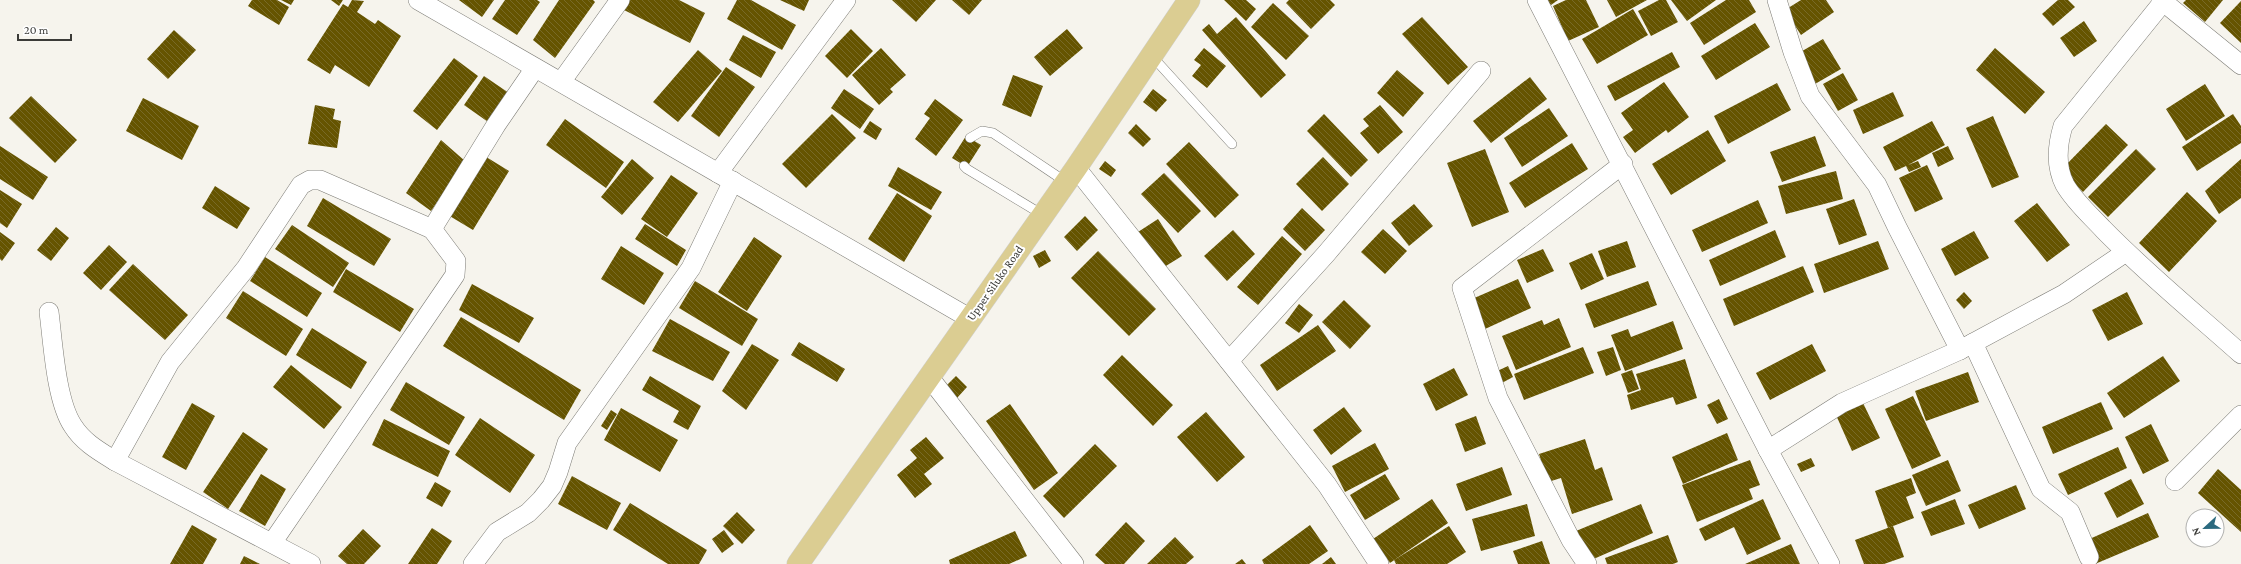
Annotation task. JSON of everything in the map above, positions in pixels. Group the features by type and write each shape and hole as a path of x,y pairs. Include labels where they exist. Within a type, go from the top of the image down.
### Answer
{"main road":[{"name":"Upper Siluko Road","path":"798,564 1044,215 1189,0"}],"street":[{"path":"418,0 971,319"},
{"path":"561,82 620,0"},
{"path":"474,564 497,532 528,513 552,486 567,443 691,268 726,177 846,0"},
{"path":"1537,0 1623,164 1768,450 1830,564"},
{"path":"1777,0 1793,52 1810,96 1877,185 1897,227 1967,347 2041,489 2070,512 2089,557"},
{"path":"2241,65 2162,1 2064,126 2058,144 2058,166 2065,185 2080,204 2126,252 2241,354"},
{"path":"432,229 496,125 535,68"},
{"path":"1229,361 1326,254 1481,71"},
{"path":"1587,564 1571,540 1498,398 1462,288 1623,164"},
{"path":"1071,175 1229,361 1327,485 1379,564"},
{"path":"115,461 170,362 246,268 301,185 310,180 320,180 432,229 456,262 455,275 272,543"},
{"path":"1768,450 1842,403 1967,347 2064,294 2126,252"},
{"path":"49,312 62,402 70,420 89,445 115,461 311,564"},
{"path":"930,378 1074,564"},
{"path":"2175,481 2241,415"}],"lane":[{"path":"1151,55 1232,144"},
{"path":"970,138 982,131 993,133 1071,175"},
{"path":"964,166 1044,215"}],"building":[{"path":"252,0 277,0 289,7 279,25 248,6"},
{"path":"281,0 294,0 291,5"},
{"path":"331,0 343,0 339,6"},
{"path":"352,0 364,1 357,12 375,24 378,20 401,36 369,87 335,65 330,74 307,60 343,4 348,7"},
{"path":"459,0 494,0 482,17"},
{"path":"505,0 537,0 540,2 517,35 492,19"},
{"path":"559,0 593,0 595,2 555,58 533,40"},
{"path":"627,0 679,0 705,13 690,43 622,9"},
{"path":"737,0 751,0 796,25 782,50 727,19"},
{"path":"780,0 809,0 804,11"},
{"path":"892,0 936,0 916,22"},
{"path":"952,0 982,0 969,15"},
{"path":"1224,0 1246,0 1256,9 1246,21"},
{"path":"1289,0 1330,0 1335,5 1311,29 1286,3"},
{"path":"1547,0 1558,0 1551,5"},
{"path":"1566,0 1586,0 1599,27 1568,41 1553,6"},
{"path":"1607,0 1647,0 1616,17"},
{"path":"1659,0 1666,0 1678,22 1651,36 1638,11"},
{"path":"1671,0 1716,0 1687,21"},
{"path":"1726,0 1749,0 1756,12 1704,45 1690,23"},
{"path":"1801,0 1826,0 1834,12 1801,35 1785,10"},
{"path":"2058,0 2068,0 2075,7 2053,26 2042,14"},
{"path":"2186,0 2223,0 2205,22 2183,3"},
{"path":"2241,1 2241,43 2220,23"},
{"path":"1273,3 1309,36 1286,60 1251,27"},
{"path":"1633,9 1648,35 1597,64 1582,39"},
{"path":"1236,17 1286,75 1261,98 1202,30 1209,24 1217,34"},
{"path":"1422,17 1468,67 1448,85 1402,34"},
{"path":"2084,21 2097,41 2074,57 2060,38"},
{"path":"1755,23 1770,47 1716,80 1701,56"},
{"path":"851,29 873,51 847,78 825,56"},
{"path":"1067,29 1083,48 1050,76 1034,57"},
{"path":"174,30 196,50 168,79 147,59"},
{"path":"743,35 776,52 761,78 729,60"},
{"path":"1823,39 1841,69 1815,84 1797,54"},
{"path":"881,48 906,75 890,89 893,92 879,105 852,75"},
{"path":"1204,48 1226,66 1207,88 1192,76 1201,65 1194,60"},
{"path":"1995,48 2045,92 2025,114 1976,70"},
{"path":"698,50 722,71 678,122 653,102"},
{"path":"1672,52 1680,67 1615,101 1607,86"},
{"path":"454,58 478,76 437,130 413,111"},
{"path":"726,67 755,87 719,137 691,116"},
{"path":"1397,70 1424,93 1403,117 1377,93"},
{"path":"1843,73 1858,100 1838,111 1823,84"},
{"path":"1013,75 1043,86 1031,117 1002,105"},
{"path":"484,76 512,95 491,124 464,105"},
{"path":"1530,77 1547,99 1491,143 1473,121"},
{"path":"1664,82 1689,117 1668,133 1666,130 1635,153 1623,137 1633,130 1621,113"},
{"path":"1777,83 1791,110 1728,144 1714,116"},
{"path":"2205,84 2225,116 2186,141 2166,109"},
{"path":"844,89 874,109 860,129 831,108"},
{"path":"1153,89 1167,100 1156,112 1143,102"},
{"path":"1893,92 1904,116 1863,134 1853,110"},
{"path":"31,96 77,140 55,163 9,118"},
{"path":"143,98 199,126 182,160 126,131"},
{"path":"935,99 963,120 936,156 915,139 930,118 924,114"},
{"path":"315,105 335,109 333,119 341,121 337,148 308,144"},
{"path":"1380,105 1403,132 1378,154 1360,133 1369,126 1363,119"},
{"path":"1549,108 1568,136 1522,167 1504,138"},
{"path":"832,114 856,138 806,188 782,164"},
{"path":"1324,114 1368,160 1351,177 1307,131"},
{"path":"2233,114 2241,126 2241,143 2197,171 2182,147"},
{"path":"1993,116 2019,177 1992,188 1966,128"},
{"path":"565,119 624,162 606,188 546,145"},
{"path":"870,121 882,129 876,140 863,132"},
{"path":"1932,121 1945,145 1908,165 1918,161 1921,167 1909,172 1906,166 1895,171 1883,147"},
{"path":"1136,124 1151,139 1143,147 1128,133"},
{"path":"2106,124 2128,145 2083,192 2061,170"},
{"path":"1708,130 1726,161 1671,195 1652,164"},
{"path":"966,136 981,145 967,167 952,158"},
{"path":"1815,136 1826,166 1782,182 1770,152"},
{"path":"441,140 465,161 431,211 406,193"},
{"path":"1189,142 1239,195 1215,218 1166,164"},
{"path":"1572,143 1588,169 1525,208 1509,183"},
{"path":"0,146 48,177 33,200 0,179"},
{"path":"1948,146 1954,159 1938,167 1932,153"},
{"path":"1485,149 1509,212 1472,227 1447,163"},
{"path":"2136,149 2156,169 2108,217 2088,197"},
{"path":"483,155 509,171 473,230 448,215"},
{"path":"1323,157 1349,184 1322,211 1296,184"},
{"path":"632,159 654,178 622,215 601,197"},
{"path":"2241,159 2241,198 2219,214 2205,191"},
{"path":"1105,161 1116,170 1111,177 1099,169"},
{"path":"1927,165 1943,199 1915,212 1899,178"},
{"path":"898,167 942,192 931,210 888,186"},
{"path":"1836,171 1843,199 1786,214 1778,186"},
{"path":"1164,173 1201,211 1178,233 1141,194"},
{"path":"671,175 698,193 667,237 641,219"},
{"path":"215,186 250,208 237,229 202,208"},
{"path":"0,190 22,204 7,228 0,223"},
{"path":"2187,192 2217,221 2169,272 2139,243"},
{"path":"897,193 932,216 904,262 868,239"},
{"path":"323,198 391,239 374,266 307,226"},
{"path":"1854,199 1867,235 1839,245 1826,209"},
{"path":"1758,200 1768,223 1702,252 1692,230"},
{"path":"2037,203 2070,245 2047,262 2014,221"},
{"path":"1414,204 1433,226 1409,246 1391,223"},
{"path":"1302,208 1325,230 1305,251 1283,229"},
{"path":"1085,216 1098,230 1077,251 1064,237"},
{"path":"1158,219 1182,256 1161,269 1138,232"},
{"path":"645,224 686,250 677,266 635,239"},
{"path":"292,225 349,263 333,287 275,249"},
{"path":"56,227 69,238 51,261 37,250"},
{"path":"1383,229 1407,251 1385,274 1361,252"},
{"path":"1233,230 1255,254 1227,281 1204,256"},
{"path":"1775,230 1786,257 1720,286 1709,260"},
{"path":"1974,231 1989,258 1955,276 1941,249"},
{"path":"0,232 15,243 2,261 0,259"},
{"path":"1282,236 1302,254 1258,305 1237,287"},
{"path":"754,237 782,256 747,311 718,292"},
{"path":"1627,241 1636,267 1607,277 1598,251"},
{"path":"1878,241 1889,269 1824,293 1814,264"},
{"path":"109,245 127,262 101,290 83,273"},
{"path":"621,246 664,273 644,305 601,279"},
{"path":"1543,249 1554,271 1527,283 1517,260"},
{"path":"1045,250 1051,261 1039,268 1033,256"},
{"path":"1098,251 1156,309 1129,336 1071,278"},
{"path":"1592,253 1604,279 1581,290 1569,263"},
{"path":"265,257 322,293 307,317 250,281"},
{"path":"133,264 188,315 165,340 109,290"},
{"path":"1803,266 1814,292 1734,326 1723,299"},
{"path":"346,269 414,309 400,332 333,292"},
{"path":"1518,279 1531,308 1485,329 1472,299"},
{"path":"695,281 758,319 742,346 679,308"},
{"path":"1648,281 1657,305 1594,328 1585,304"},
{"path":"472,284 534,318 519,343 459,310"},
{"path":"243,291 303,329 286,356 226,318"},
{"path":"1964,292 1972,301 1964,309 1956,300"},
{"path":"2127,292 2143,324 2108,341 2092,310"},
{"path":"1344,300 1371,326 1350,349 1322,322"},
{"path":"1299,304 1313,315 1299,333 1285,323"},
{"path":"461,317 581,390 564,420 443,346"},
{"path":"1559,318 1571,347 1516,370 1502,336 1542,320 1544,325"},
{"path":"670,319 730,352 713,381 652,351"},
{"path":"1673,321 1683,349 1625,371 1611,335 1628,329 1631,337"},
{"path":"1318,325 1336,351 1277,391 1260,365"},
{"path":"312,328 367,362 351,389 296,355"},
{"path":"799,342 845,369 837,382 791,355"},
{"path":"752,344 779,360 746,410 722,391"},
{"path":"1812,344 1826,371 1770,400 1756,373"},
{"path":"1583,347 1594,373 1524,400 1514,374"},
{"path":"1613,347 1621,370 1606,376 1597,352"},
{"path":"1122,355 1173,405 1153,426 1103,375"},
{"path":"2163,356 2180,381 2124,418 2107,393"},
{"path":"1685,359 1697,398 1676,405 1673,397 1631,410 1627,395 1641,390 1636,374"},
{"path":"291,365 342,407 324,429 273,387"},
{"path":"1508,366 1513,377 1500,384 1495,372"},
{"path":"1454,368 1468,395 1436,411 1423,384"},
{"path":"1632,370 1639,389 1628,393 1621,374"},
{"path":"1968,372 1979,402 1926,421 1915,391"},
{"path":"650,376 701,406 688,430 673,422 679,411 642,390"},
{"path":"956,376 967,387 957,398 945,387"},
{"path":"406,382 465,417 449,445 390,410"},
{"path":"1913,396 1941,456 1912,469 1885,409"},
{"path":"1719,399 1728,419 1717,424 1707,405"},
{"path":"2101,402 2113,429 2053,454 2042,427"},
{"path":"192,403 215,416 186,470 162,457"},
{"path":"1863,403 1880,438 1852,451 1836,415"},
{"path":"1010,404 1058,473 1034,490 986,421"},
{"path":"1344,407 1362,431 1331,455 1313,430"},
{"path":"621,408 678,440 660,472 604,440"},
{"path":"611,410 617,414 607,430 601,426"},
{"path":"1206,412 1245,457 1217,482 1177,437"},
{"path":"1476,416 1486,444 1465,452 1455,424"},
{"path":"480,418 535,455 510,493 455,455"},
{"path":"384,419 450,451 438,477 372,445"},
{"path":"2151,424 2169,461 2143,474 2125,437"},
{"path":"243,432 268,449 228,509 203,492"},
{"path":"1727,433 1738,460 1683,484 1672,457"},
{"path":"926,437 944,458 924,474 932,484 915,498 897,475 917,458 910,450"},
{"path":"1585,439 1595,470 1602,467 1613,500 1572,514 1561,478 1548,482 1539,454"},
{"path":"1375,443 1389,469 1345,492 1332,466"},
{"path":"1095,444 1117,466 1064,518 1043,496"},
{"path":"2118,447 2127,468 2068,495 2058,474"},
{"path":"1811,458 1815,466 1801,472 1797,464"},
{"path":"1750,460 1760,485 1749,489 1753,499 1697,522 1682,485"},
{"path":"1948,460 1961,491 1926,506 1912,475"},
{"path":"1502,467 1512,495 1466,511 1456,484"},
{"path":"2218,469 2241,490 2241,532 2225,517 2225,508 2215,508 2198,493"},
{"path":"261,474 286,489 265,526 239,511"},
{"path":"1385,474 1400,499 1365,520 1350,495"},
{"path":"572,476 621,503 607,530 558,504"},
{"path":"1911,478 1916,493 1906,497 1914,518 1888,528 1875,491"},
{"path":"2131,479 2144,504 2117,518 2104,493"},
{"path":"435,482 451,491 442,507 426,498"},
{"path":"2016,485 2026,509 1979,529 1968,505"},
{"path":"1432,499 1448,523 1390,563 1373,539"},
{"path":"1763,499 1781,539 1747,555 1734,527 1705,541 1699,529"},
{"path":"1955,499 1965,524 1931,536 1921,512"},
{"path":"630,503 707,550 699,564 668,564 613,530"},
{"path":"1527,504 1535,536 1481,551 1472,519"},
{"path":"1641,504 1653,533 1589,561 1576,531"},
{"path":"737,512 755,530 742,544 723,526"},
{"path":"2148,513 2159,537 2095,564 2085,541"},
{"path":"1126,522 1145,541 1124,564 1105,564 1095,555"},
{"path":"192,525 217,539 203,564 170,564"},
{"path":"1310,525 1328,551 1309,564 1264,564 1262,560"},
{"path":"1449,526 1466,552 1447,564 1396,564 1394,560"},
{"path":"1893,526 1904,557 1884,564 1864,564 1855,540"},
{"path":"432,528 452,541 437,564 408,564"},
{"path":"363,529 381,546 364,564 347,564 338,556"},
{"path":"724,530 734,544 722,553 712,539"},
{"path":"1015,531 1027,556 1009,564 950,564 949,560"},
{"path":"1668,535 1678,562 1673,564 1607,564 1605,558"},
{"path":"1175,537 1194,557 1186,564 1147,564"},
{"path":"1542,541 1550,564 1518,564 1513,551"},
{"path":"1791,544 1800,564 1745,564"},
{"path":"244,556 260,564 240,564"},
{"path":"1331,557 1336,564 1322,564"},
{"path":"1242,559 1246,564 1235,564"}]}
